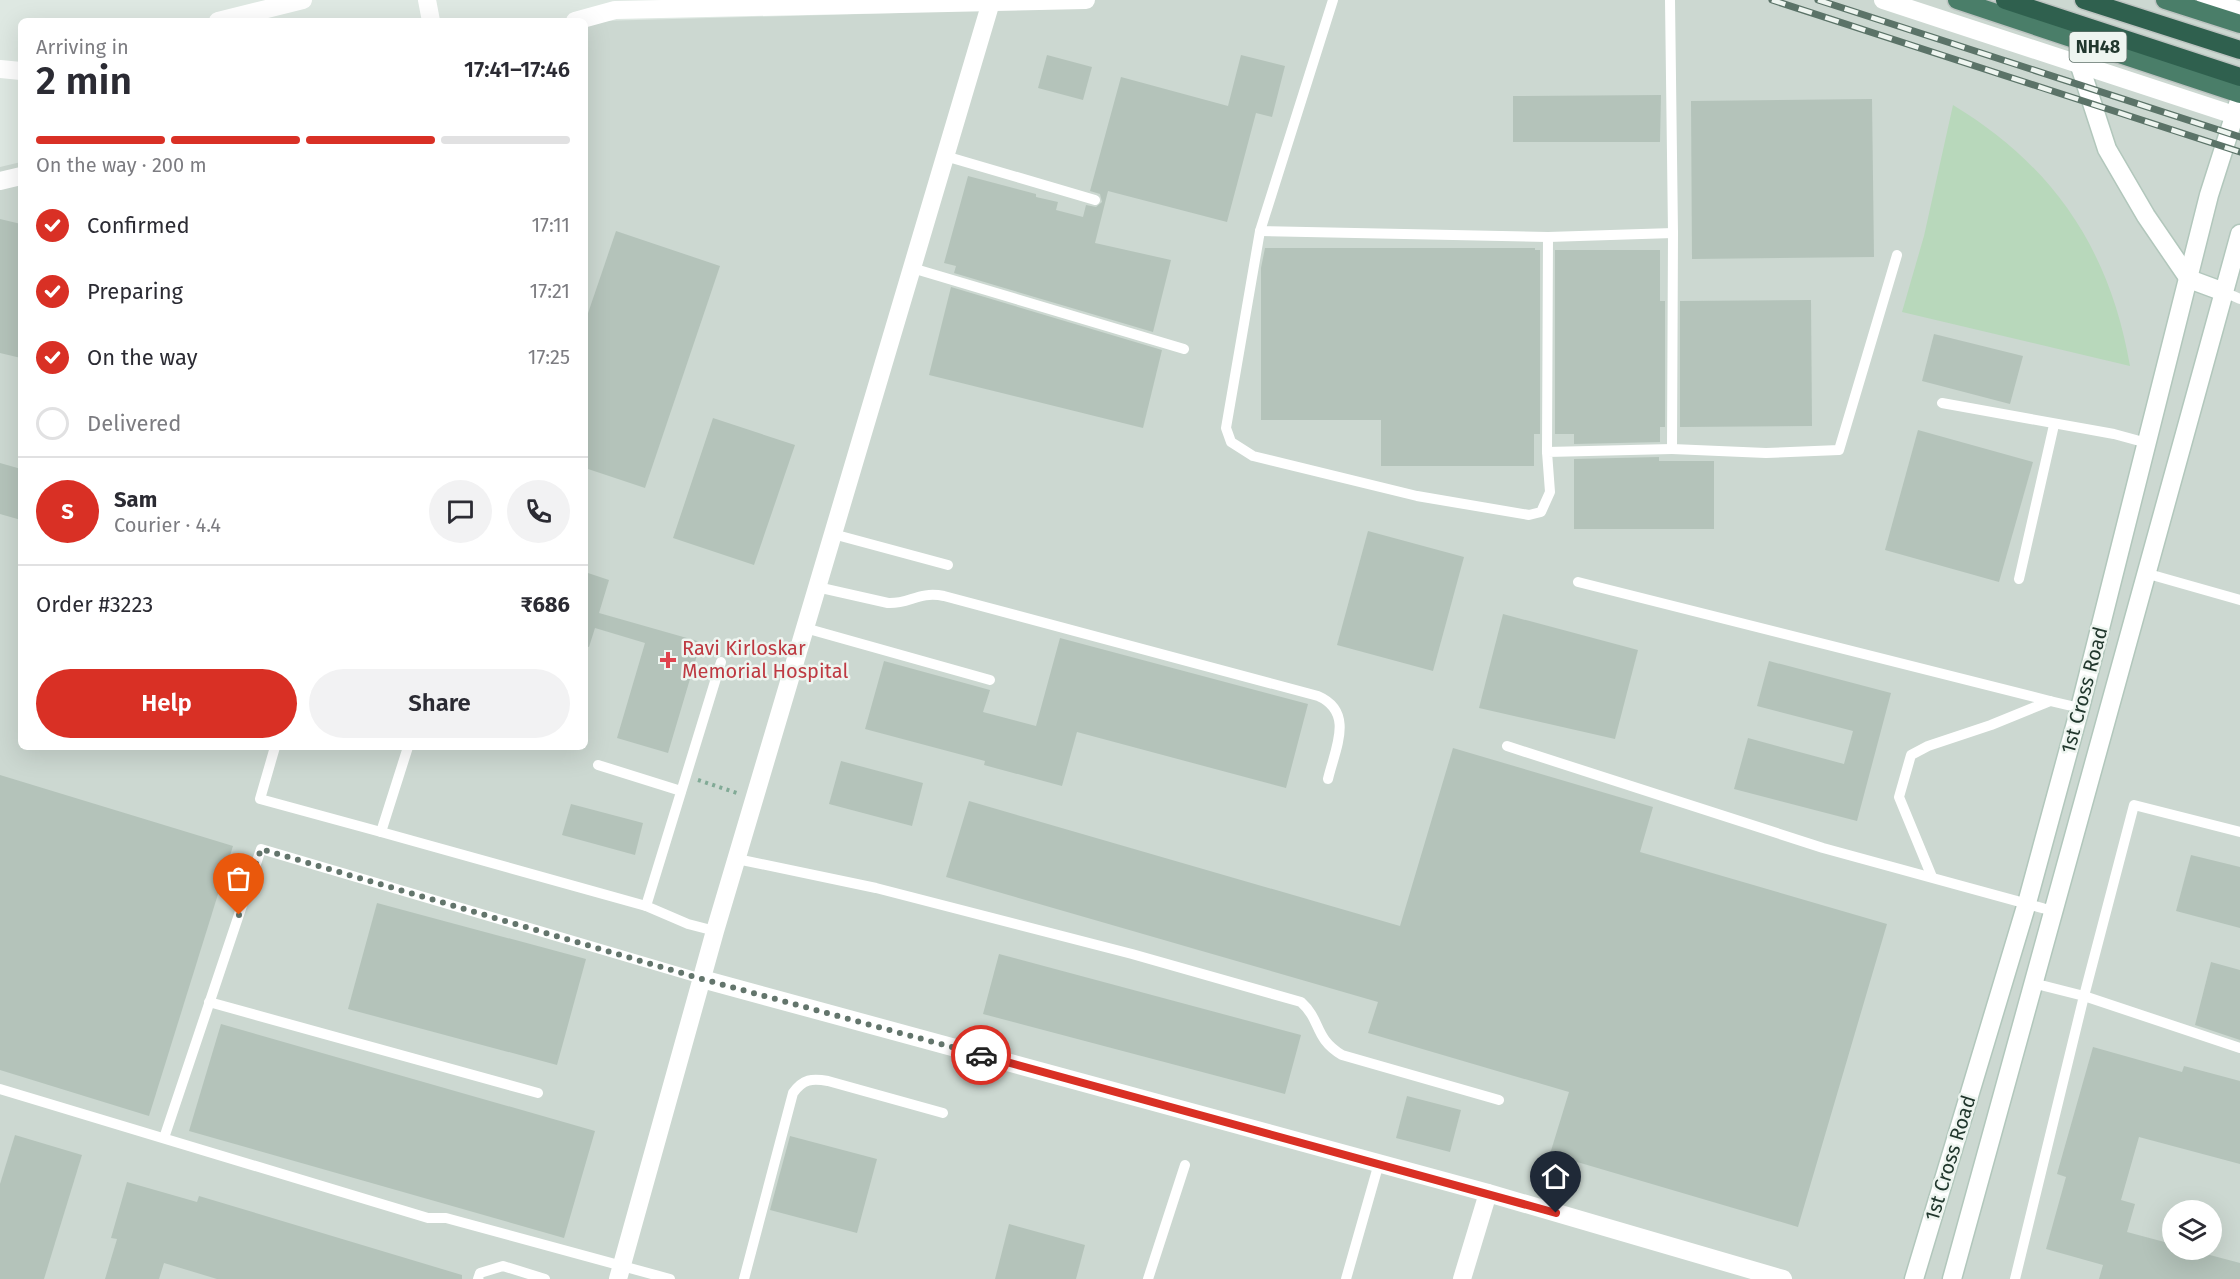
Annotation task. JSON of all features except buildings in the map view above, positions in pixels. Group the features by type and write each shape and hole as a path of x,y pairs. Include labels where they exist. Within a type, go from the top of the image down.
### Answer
{"highway":[{"name":"NH48","path":"1957,0 2240,93"},
{"path":"2005,0 2240,76"},
{"path":"2084,0 2240,51"},
{"path":"2165,0 2240,24"}],"street":[{"path":"230,18 303,0"},
{"path":"427,0 430,18"},
{"path":"586,18 615,10 681,4 991,3 1086,0"},
{"path":"1883,0 2079,63 2238,110"},
{"path":"2206,0 2240,11"},
{"path":"620,1273 736,859 991,3"},
{"path":"2079,63 2107,149 2146,216 2189,279 2232,296"},
{"path":"0,69 18,71"},
{"name":"1st Cross Road","path":"1914,1279 2027,903 2080,708 2209,195 2238,110"},
{"path":"0,181 18,177"},
{"name":"1st Cross Road","path":"1952,1279 2145,573 2232,296 2240,234"},
{"path":"702,979 1488,1193 1782,1279"},
{"path":"1462,1279 1488,1193"}],"lane":[{"path":"1333,0 1260,231 1226,428 1231,442 1253,456 1417,496 1528,515 1541,512 1550,492 1547,452 1548,237"},
{"path":"1670,0 1673,233 1672,449"},
{"path":"945,156 1095,200"},
{"path":"1260,231 1548,237 1673,233"},
{"path":"1547,452 1672,449 1766,453 1839,450 1897,255"},
{"path":"912,268 1184,350"},
{"path":"1942,403 2114,434 2147,443"},
{"path":"2019,579 2054,425"},
{"path":"833,534 948,565"},
{"path":"2145,573 2240,600"},
{"path":"1578,582 2080,708"},
{"path":"818,587 888,603 897,603 918,595 944,596 1318,696 1336,707 1340,717 1340,730 1328,779"},
{"path":"805,628 990,680"},
{"path":"646,906 721,662"},
{"path":"1932,877 1899,797 1911,755 1928,746 1991,725 2050,701"},
{"path":"1507,746 1823,848 2053,911"},
{"path":"274,750 260,799 646,906 688,924 715,931"},
{"path":"381,832 407,750"},
{"path":"598,765 681,791"},
{"path":"2015,1279 2084,996 2134,806 2240,832"},
{"path":"164,1138 261,849 702,979"},
{"path":"736,859 888,891 1132,954 1301,1002 1309,1010 1321,1039 1342,1055 1499,1100"},
{"path":"2033,983 2084,996 2240,1048"},
{"path":"210,1002 538,1093"},
{"path":"744,1279 793,1093 801,1083 814,1078 943,1113"},
{"path":"0,1089 428,1218 446,1218 620,1273 670,1279"},
{"path":"1346,1279 1379,1163"},
{"path":"1148,1279 1185,1165"},
{"path":"478,1279 480,1273 503,1266 545,1279"}],"path":[{"path":"686,776 729,790"}],"shaded area":[{"path":"899,0 2240,0 2240,1279 0,1279 0,167 18,163 18,750 588,750 588,23 600,21 899,13"}],"green space":[{"path":"1953,105 1989,129 2020,155 2048,184 2072,215 2092,249 2108,285 2121,324 2130,366 1902,312 1924,236"}],"railway":[{"path":"1772,0 2240,152"},
{"path":"1818,0 2240,137"}],"way so far":[{"path":"239,915 261,849 702,979 981,1055"}],"place":[{"name":"Ravi Kirloskar Memorial Hospital","path":"668,660"}],"route":[{"path":"981,1055 1556,1213"}]}
